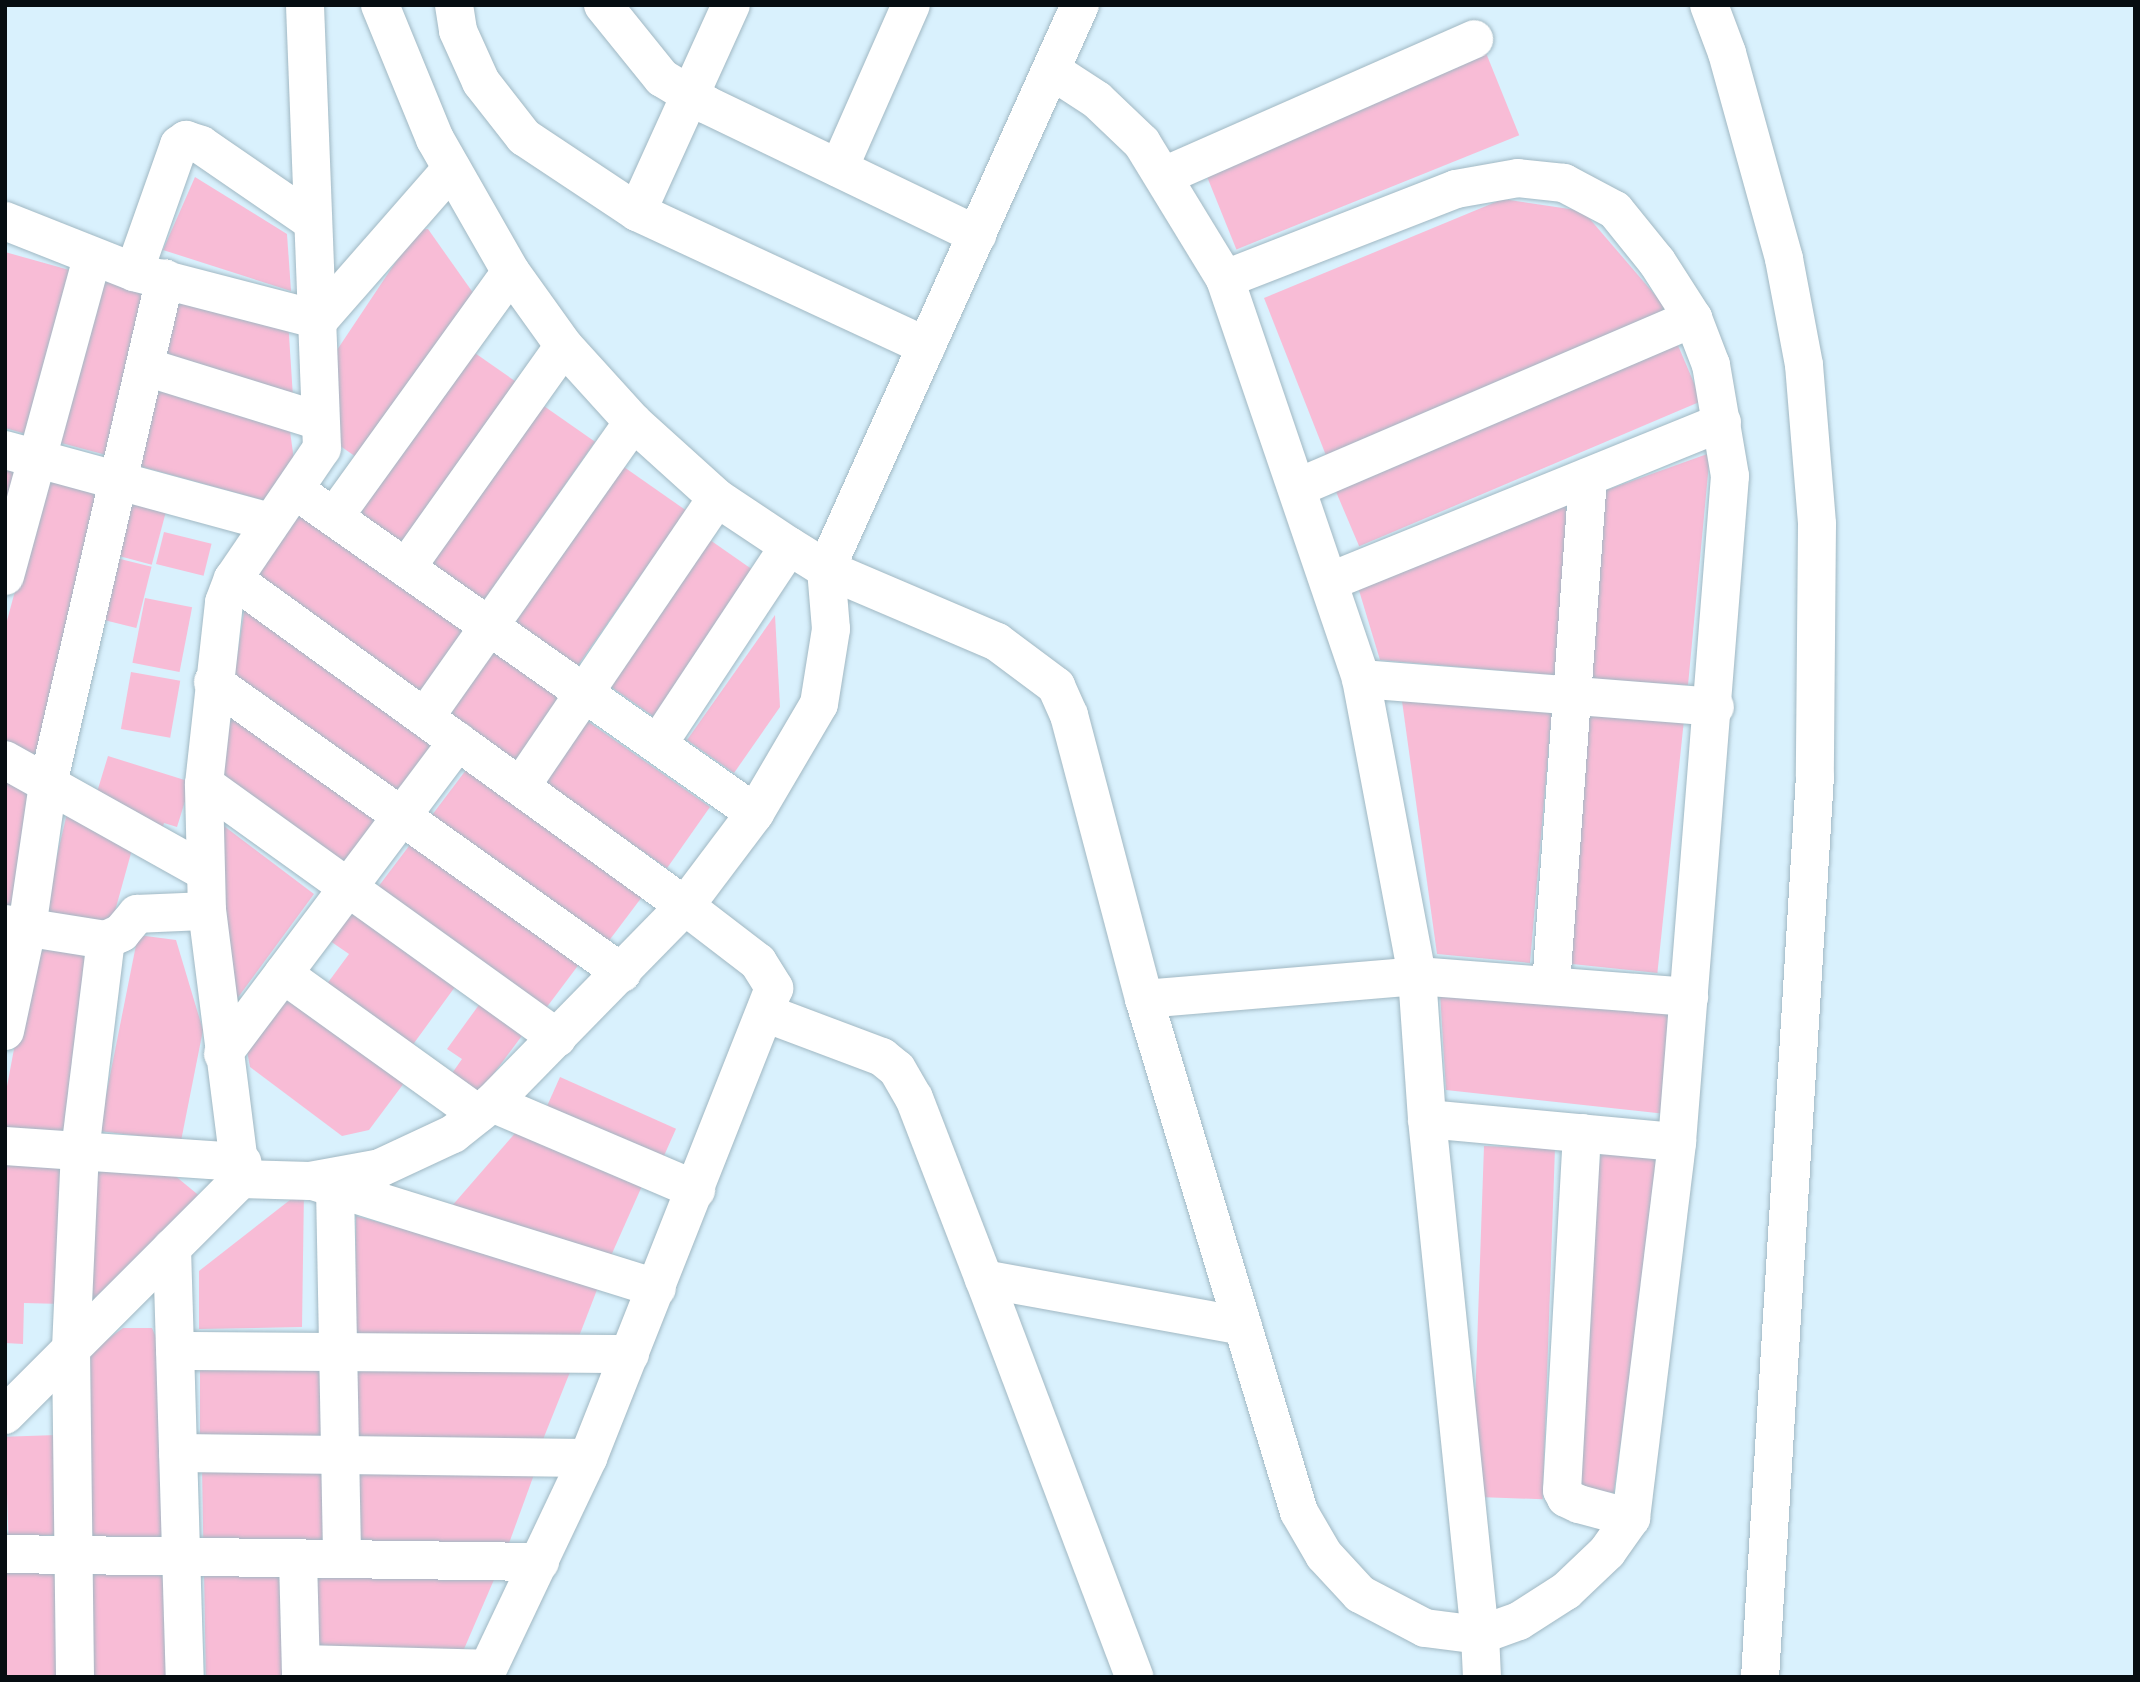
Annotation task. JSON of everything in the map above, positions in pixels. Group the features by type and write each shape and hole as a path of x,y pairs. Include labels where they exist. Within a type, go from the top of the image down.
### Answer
{"street":[{"path":"241,1171 223,1054 207,911 204,784 213,682 224,603 233,579 322,448 305,5"},
{"path":"380,5 451,169 511,272 564,346 633,422 717,498 789,546 827,569 997,642 1056,686 1069,715 1144,999 1299,1511 1324,1555 1360,1594 1388,1613 1425,1629 1480,1635 1519,1621 1566,1591 1607,1552 1631,1518 1677,1142 1715,707 1730,475 1712,365 1693,318 1657,262 1615,210 1564,183 1542,178 1456,189 1226,279"},
{"path":"454,5 458,31 481,82 524,137 637,212 926,346"},
{"path":"603,5 662,78 690,95 977,234"},
{"path":"637,212 731,5"},
{"path":"839,168 911,5"},
{"path":"323,1185 380,1168 453,1134 485,1108 622,973 685,906 755,813 819,705 831,629 827,569 1080,5"},
{"path":"1709,5 1727,53 1784,259 1804,365 1817,524 1815,776 1760,1677"},
{"path":"1164,176 1474,39"},
{"path":"1051,70 1122,121 1164,176 1226,279 1331,581 1361,679 1417,976 1427,1119 1480,1635 1482,1677"},
{"path":"5,1031 16,926 115,480 146,367 149,275 179,145 186,140 201,145 313,222"},
{"path":"319,320 451,169"},
{"path":"5,221 92,258 319,320"},
{"path":"5,576 20,454 92,258"},
{"path":"334,517 511,272"},
{"path":"1299,487 1693,318"},
{"path":"406,568 564,346"},
{"path":"146,367 319,421"},
{"path":"425,717 633,422"},
{"path":"1331,581 1722,422"},
{"path":"20,454 270,522"},
{"path":"1551,985 1588,477"},
{"path":"295,490 755,813"},
{"path":"521,786 717,498"},
{"path":"658,744 789,546"},
{"path":"233,579 685,906 770,975 774,988 696,1190 587,1458 486,1673 301,1670 298,1559"},
{"path":"1361,679 1715,707"},
{"path":"213,682 622,973"},
{"path":"223,1054 458,741"},
{"path":"5,760 205,872"},
{"path":"204,784 557,1038"},
{"path":"16,926 106,940 121,933 137,914 207,911"},
{"path":"75,1677 71,1349 80,1151 106,940"},
{"path":"284,974 485,1108 696,1190"},
{"path":"1144,999 1417,976 1689,997"},
{"path":"765,1013 882,1057 897,1069 914,1098 1134,1677"},
{"path":"1427,1119 1677,1142"},
{"path":"1582,1133 1562,1490 1566,1498 1579,1504 1631,1518"},
{"path":"5,1146 80,1151 241,1171 323,1185 657,1288"},
{"path":"5,1415 172,1248 241,1171"},
{"path":"323,1185 338,1352 342,1559"},
{"path":"172,1248 185,1677"},
{"path":"984,1279 1243,1326"},
{"path":"175,1351 630,1354"},
{"path":"178,1453 587,1458"},
{"path":"5,1554 540,1562"}],"building":[{"path":"1484,48 1519,135 1236,249 1201,162"},
{"path":"195,177 287,234 291,291 163,250"},
{"path":"1503,199 1583,211 1668,310 1329,463 1264,298"},
{"path":"428,229 476,297 359,459 336,443 333,356 417,230"},
{"path":"5,252 73,271 26,434 5,428"},
{"path":"95,276 156,292 112,457 51,440"},
{"path":"172,282 288,319 293,398 156,358"},
{"path":"1677,343 1702,401 1359,546 1335,488"},
{"path":"472,351 517,383 403,545 358,513"},
{"path":"150,385 289,424 294,460 270,502 132,464"},
{"path":"541,404 595,442 484,601 430,563"},
{"path":"1710,453 1688,685 1589,679 1604,491"},
{"path":"5,462 23,466 5,527"},
{"path":"624,467 686,511 578,665 516,622"},
{"path":"47,473 105,487 40,760 5,742 5,628"},
{"path":"120,490 168,503 152,565 103,552"},
{"path":"1566,504 1564,676 1380,660 1358,587"},
{"path":"299,510 465,630 419,694 253,573"},
{"path":"164,532 212,544 204,576 156,564"},
{"path":"710,540 756,572 654,717 608,685"},
{"path":"104,555 152,567 136,628 89,616"},
{"path":"145,598 192,607 180,672 132,663"},
{"path":"246,600 438,741 399,796 234,677"},
{"path":"775,615 780,707 734,773 687,740"},
{"path":"492,646 566,699 517,766 444,712"},
{"path":"131,672 180,681 170,738 121,729"},
{"path":"1402,701 1552,709 1530,963 1437,954"},
{"path":"1585,705 1684,715 1657,973 1558,963"},
{"path":"232,713 378,819 342,866 220,774"},
{"path":"583,718 710,807 667,868 540,779"},
{"path":"108,756 191,782 177,827 164,823 161,833 94,802"},
{"path":"469,766 642,897 605,946 432,816"},
{"path":"5,776 40,798 19,911 5,909"},
{"path":"68,809 133,846 110,929 44,911"},
{"path":"220,823 314,894 231,1007"},
{"path":"415,838 580,963 542,1013 377,888"},
{"path":"347,897 460,980 409,1050 324,988 349,954 320,934"},
{"path":"138,935 176,940 203,1030 181,1141 99,1131"},
{"path":"35,937 99,948 64,1141 5,1132 5,1097"},
{"path":"284,988 407,1079 369,1130 342,1136 250,1067 245,1040"},
{"path":"1440,993 1670,1010 1666,1114 1446,1090"},
{"path":"481,1002 524,1033 475,1099 448,1079 462,1059 447,1049"},
{"path":"560,1077 676,1129 661,1162 545,1111"},
{"path":"517,1131 642,1186 610,1258 451,1207"},
{"path":"1602,1145 1661,1153 1614,1493 1554,1485"},
{"path":"1484,1146 1555,1148 1543,1499 1472,1497"},
{"path":"5,1158 66,1159 63,1304 24,1303 23,1344 5,1343"},
{"path":"92,1163 162,1165 202,1198 86,1306"},
{"path":"304,1189 302,1327 199,1329 199,1271"},
{"path":"356,1216 600,1282 578,1339 355,1334"},
{"path":"123,1328 152,1328 164,1356 169,1538 83,1536 84,1356"},
{"path":"200,1363 327,1363 327,1440 200,1440"},
{"path":"353,1364 572,1367 542,1442 353,1445"},
{"path":"57,1435 60,1535 9,1537 5,1437"},
{"path":"325,1466 326,1540 203,1542 202,1468"},
{"path":"355,1469 536,1469 508,1546 356,1541"},
{"path":"59,1566 61,1677 7,1677 5,1567"},
{"path":"312,1570 496,1575 461,1656 310,1652"},
{"path":"287,1571 289,1677 206,1677 204,1572"},
{"path":"88,1574 172,1575 170,1677 86,1677"}]}
